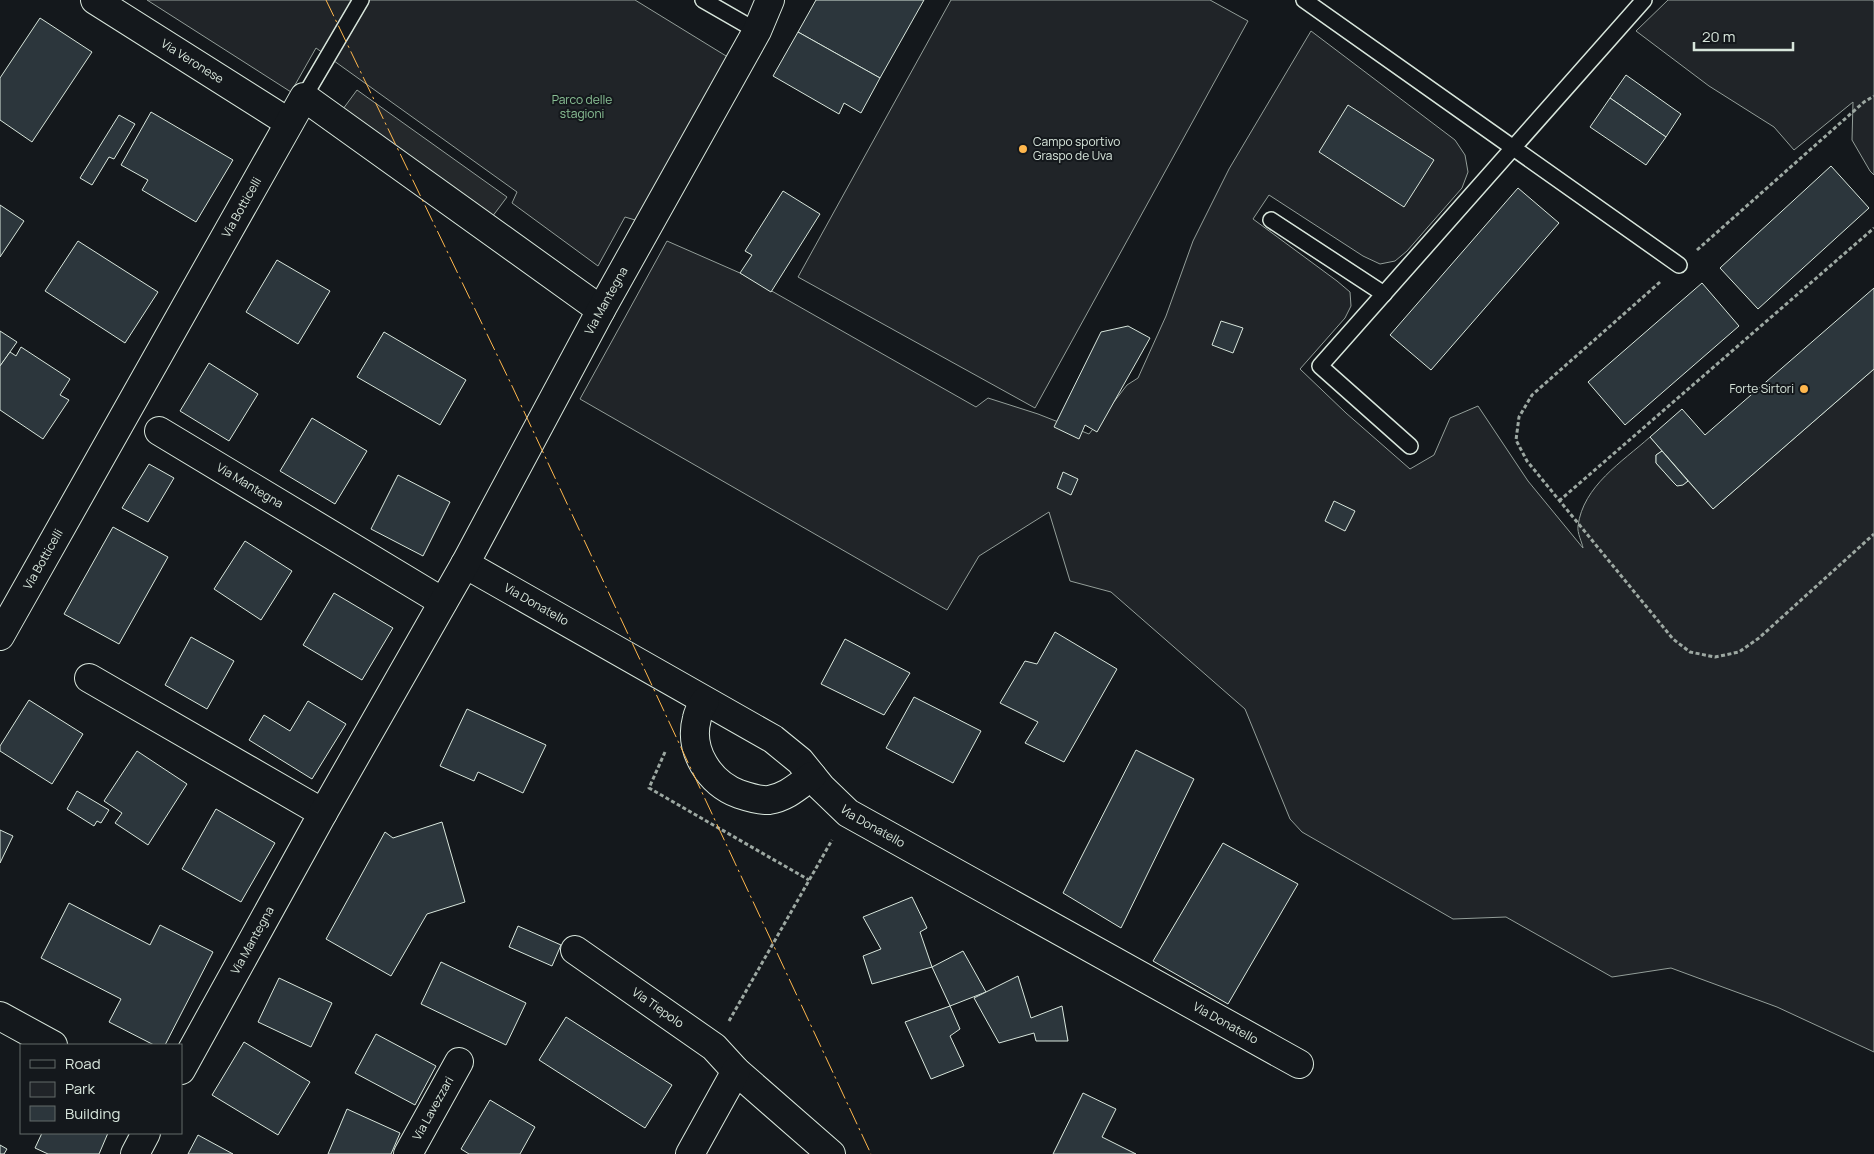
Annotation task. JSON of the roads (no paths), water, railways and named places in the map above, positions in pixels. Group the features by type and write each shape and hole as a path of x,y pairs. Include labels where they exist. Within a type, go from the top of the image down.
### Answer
{"street":[{"name":"Via Veronese","path":"96,0 288,122"},
{"name":"Via Mantegna","path":"182,1068 323,813 464,564 601,310 756,31 770,0"},
{"name":"Via Botticelli","path":"0,636 288,122 304,97"},
{"path":"304,97 601,310"},
{"name":"Via Mantegna","path":"159,431 443,602"},
{"name":"Via Donatello","path":"464,564 772,739 800,761 821,787 848,813 1299,1064"},
{"path":"89,678 323,813"},
{"path":"705,701 697,719 695,734 697,749 704,765 714,780 727,790 767,800 786,795 812,776"},
{"name":"Via Tiepolo","path":"575,950 714,1047 736,1071 831,1154"},
{"path":"0,1016 51,1044"},
{"name":"Via Lavezzari","path":"408,1154 459,1062"},
{"path":"690,1154 736,1071"},
{"path":"135,1154 145,1134"}],"lane":[{"path":"304,97 361,0"},
{"path":"703,0 756,31"},
{"path":"1304,0 1679,265"},
{"path":"1410,446 1320,366 1644,0"},
{"path":"1271,220 1384,294"}],"place":[{"name":"Campo sportivo Graspo de Uva","path":"1023,149"},
{"name":"Forte Sirtori","path":"1804,389"}],"park label":[{"name":"Parco delle stagioni","path":"582,107"}]}
